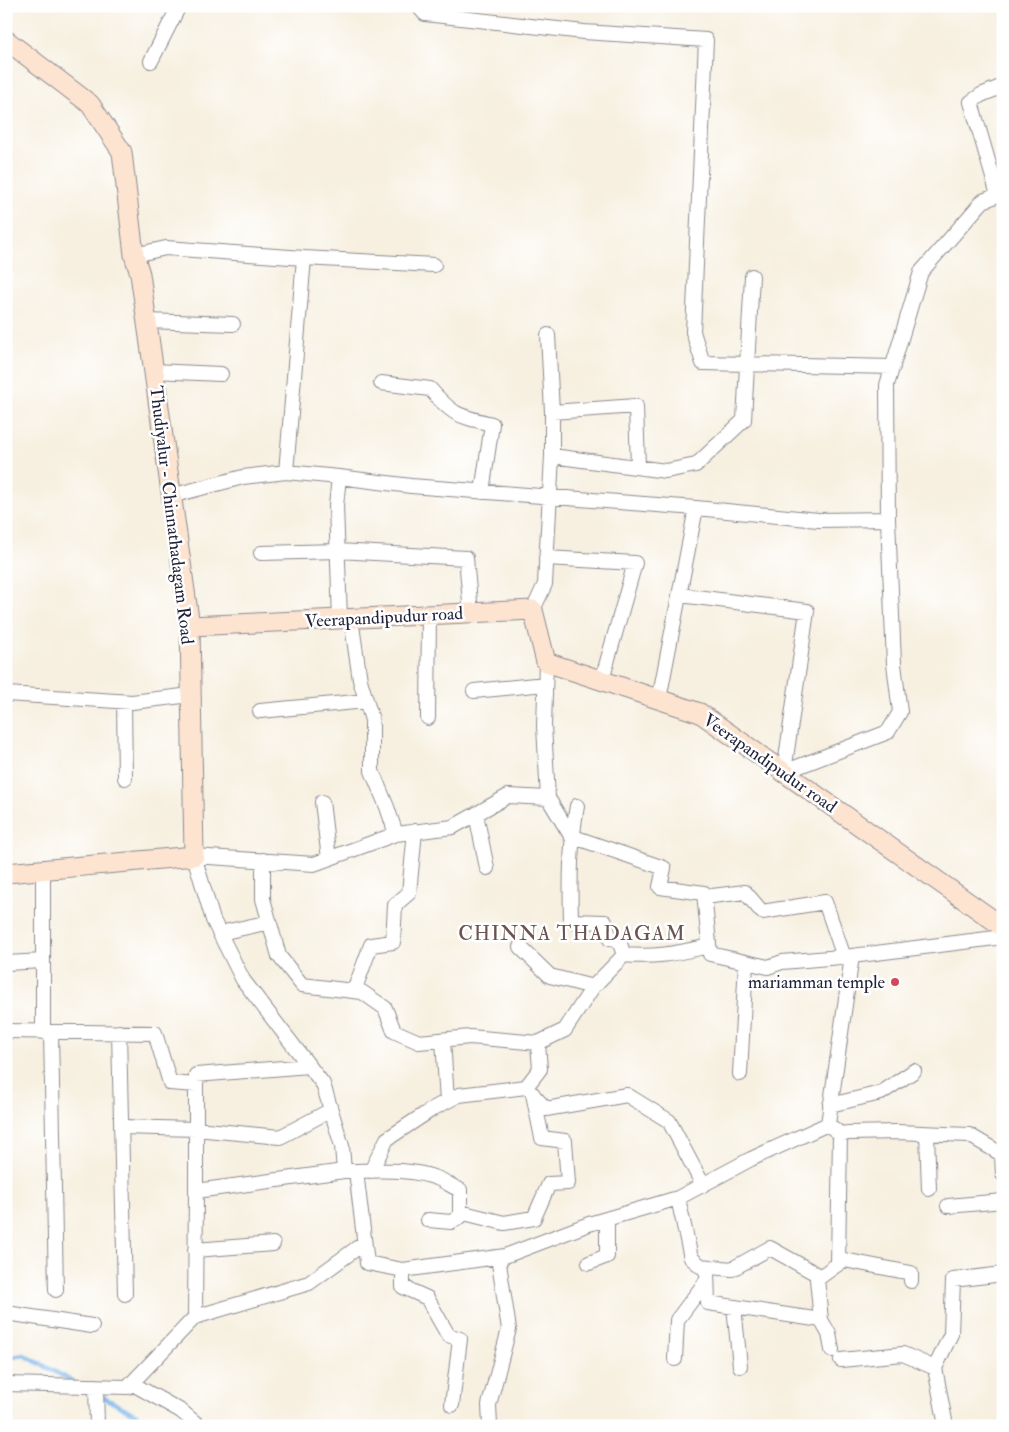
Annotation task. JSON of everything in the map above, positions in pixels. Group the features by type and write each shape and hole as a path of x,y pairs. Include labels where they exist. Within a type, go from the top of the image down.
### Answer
{"main road":[{"name":"Thudiyalur - Chinnathadagam Road","path":"6,40 90,104 122,152 134,255 140,274 190,626 194,856"},
{"name":"Veerapandipudur road","path":"190,626 533,610"},
{"path":"533,610 546,662"},
{"name":"Veerapandipudur road","path":"546,662 700,713 1003,927"},
{"path":"6,872 194,856"}],"street":[{"path":"151,61 179,6"},
{"path":"418,6 425,14 584,32 706,40 693,332 703,363 893,367"},
{"path":"680,595 807,611 784,772 888,732 900,712 894,664 888,519 888,385 921,272 983,201 1000,194 971,102 981,94 1003,86"},
{"path":"134,255 166,248 434,265"},
{"path":"286,472 304,258"},
{"path":"552,456 666,471 696,465 744,420 752,276"},
{"path":"146,321 233,324"},
{"path":"533,610 545,584 550,496 552,412 548,335"},
{"path":"154,370 221,374"},
{"path":"381,383 430,389 448,408 460,416 492,424 482,492"},
{"path":"552,412 636,406 638,467"},
{"path":"171,496 243,477 286,472 411,486 696,508 818,520 888,519"},
{"path":"339,477 336,506 338,552 345,619 372,720 372,771 396,834"},
{"path":"659,699 696,508"},
{"path":"261,553 338,552 466,558 471,613"},
{"path":"546,558 635,563 602,680"},
{"path":"428,718 429,615"},
{"path":"546,662 544,726 548,798 571,836 664,868 660,886 704,893 710,954 768,967 782,962 848,957 1003,937"},
{"path":"474,691 545,684"},
{"path":"6,694 124,702 191,695"},
{"path":"124,702 124,778"},
{"path":"260,711 366,702"},
{"path":"548,798 508,796 452,827 396,834 314,864 194,856 213,920 242,980 323,1084 350,1171 366,1263 403,1270 505,1256 588,1224 678,1198 751,1159 828,1124"},
{"path":"322,802 328,859"},
{"path":"577,806 571,836 569,873 571,921 605,922 610,939 619,941 624,956"},
{"path":"476,814 487,868"},
{"path":"354,991 371,945 393,942 396,905 409,893 415,832"},
{"path":"263,860 263,899 279,956 302,985 362,992 385,1008 394,1031 419,1042 470,1037 538,1043 565,1030 593,987 624,956 649,957 676,954 709,946"},
{"path":"43,869 43,961 56,1290"},
{"path":"704,897 745,892 762,912 825,902 848,957 828,1124"},
{"path":"220,934 270,922"},
{"path":"520,947 550,976 593,987"},
{"path":"6,963 43,961"},
{"path":"740,1074 746,962"},
{"path":"6,1031 155,1032 170,1084 196,1085"},
{"path":"119,1032 125,1294"},
{"path":"443,1040 447,1101"},
{"path":"460,1212 504,1223 534,1218 549,1184 568,1183 565,1141 542,1138 529,1091 540,1069 538,1043"},
{"path":"195,1316 196,1075 309,1066"},
{"path":"830,1105 881,1093 914,1071"},
{"path":"371,1171 387,1139 434,1108 459,1095 529,1091 546,1109 627,1095 669,1120 703,1185"},
{"path":"121,1127 196,1129 280,1137 331,1110"},
{"path":"828,1124 840,1134 897,1132 969,1135 1002,1155 1003,1174"},
{"path":"840,1134 838,1264 817,1279 820,1320 829,1334 837,1355 902,1354 936,1368"},
{"path":"927,1134 929,1189"},
{"path":"196,1191 350,1171 415,1173 438,1178 460,1190 460,1217 452,1222 428,1220"},
{"path":"678,1198 690,1258 707,1271 708,1303 820,1320"},
{"path":"948,1206 1003,1201"},
{"path":"588,1262 607,1256 607,1219"},
{"path":"6,1384 128,1387 195,1316 309,1283 364,1243"},
{"path":"195,1250 273,1244"},
{"path":"700,1266 732,1268 770,1248 820,1276"},
{"path":"490,1426 489,1405 509,1329 498,1257"},
{"path":"838,1258 911,1273 911,1281"},
{"path":"403,1270 403,1287 427,1298 448,1335 460,1339 452,1405"},
{"path":"946,1426 936,1368 951,1334 953,1280 1003,1274"},
{"path":"676,1359 678,1320 707,1280"},
{"path":"734,1307 740,1366"},
{"path":"6,1313 92,1326"},
{"path":"131,1383 181,1411 199,1426"},
{"path":"96,1386 97,1426"}],"waterway":[{"path":"6,1358 24,1355 72,1381"},
{"path":"99,1395 157,1426"}],"place":[{"name":"mariamman temple","path":"895,982"}],"district":[{"name":"CHINNA THADAGAM","path":"572,933"}]}
